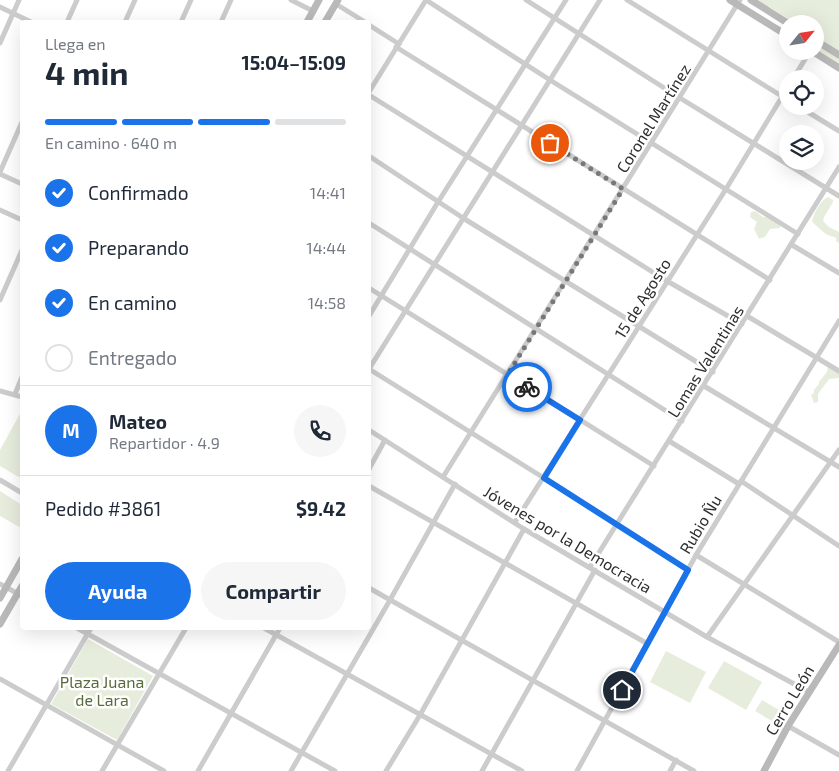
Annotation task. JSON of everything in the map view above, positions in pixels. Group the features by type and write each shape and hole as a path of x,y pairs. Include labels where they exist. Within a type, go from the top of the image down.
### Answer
{"main road":[{"path":"308,20 319,0"},
{"path":"730,0 738,2 779,30"},
{"path":"751,0 779,18"},
{"path":"326,20 337,2"},
{"path":"824,46 839,55"},
{"path":"824,59 839,68"},
{"path":"0,598 3,586 20,562"},
{"path":"0,624 20,595"},
{"name":"Cerro León","path":"764,771 788,726 838,647"}],"street":[{"path":"0,43 20,0"},
{"path":"68,20 77,0"},
{"path":"126,20 135,0"},
{"path":"182,20 191,0"},
{"path":"222,20 231,0"},
{"path":"291,0 313,11"},
{"path":"371,90 426,0 550,80 798,234"},
{"path":"526,0 839,196"},
{"path":"371,313 438,202 566,0"},
{"path":"371,366 600,0"},
{"path":"627,0 779,94"},
{"path":"337,2 362,20"},
{"name":"Coronel Martínez","path":"443,477 738,2"},
{"path":"0,8 26,20"},
{"path":"371,26 496,110 770,280"},
{"path":"371,94 467,157 667,281 742,324"},
{"name":"15 de Agosto","path":"515,522 726,189 779,101"},
{"path":"812,115 839,132"},
{"path":"20,127 0,173 20,183"},
{"path":"371,157 463,218 713,372"},
{"name":"Lomas Valentinas","path":"482,771 534,680 617,526 839,167"},
{"path":"0,210 20,219"},
{"path":"371,224 682,421"},
{"path":"792,245 839,273"},
{"path":"0,300 20,255"},
{"path":"371,289 654,466"},
{"path":"747,316 839,371"},
{"name":"Rubio Ñu","path":"577,771 696,554 839,321"},
{"path":"371,370 688,570"},
{"path":"15,394 20,382"},
{"path":"704,386 839,467"},
{"path":"0,390 20,396"},
{"name":"Jóvenes por la Democracia","path":"371,431 524,529 707,637 810,692"},
{"path":"371,465 385,440"},
{"path":"670,442 740,483 839,546"},
{"path":"707,637 839,450"},
{"path":"0,480 20,492"},
{"path":"291,771 455,484"},
{"path":"371,487 648,644"},
{"path":"386,771 420,715 524,529"},
{"path":"696,554 838,647"},
{"path":"3,586 20,595"},
{"path":"371,589 694,771"},
{"path":"81,630 335,771"},
{"path":"8,771 90,630"},
{"path":"102,771 185,630"},
{"path":"268,630 522,771"},
{"path":"198,771 279,630"},
{"path":"0,679 164,771"},
{"path":"788,726 839,755"},
{"path":"670,771 676,760"}],"green space":[{"path":"754,0 839,0 839,68 824,59 824,15 782,15"},
{"path":"828,197 833,202 823,221 829,227 839,232 839,243 836,241 836,238 826,234 812,221 822,201"},
{"path":"755,211 763,217 771,217 781,225 780,228 770,229 765,237 759,239 754,229 757,222 750,217 751,212"},
{"path":"828,366 839,371 839,378 829,379 818,394 818,402 814,403 811,395 827,372"},
{"path":"20,414 20,478 0,466 0,450"},
{"path":"0,491 20,504 20,527 0,516"},
{"name":"Plaza Juana de Lara","path":"88,639 153,676 117,740 51,704"},
{"path":"666,651 706,672 690,703 650,682"},
{"path":"724,661 762,682 746,710 708,688"},
{"path":"762,700 784,713 777,724 755,711"}],"way so far":[{"path":"527,387 508,374 623,189 550,143"}],"route":[{"path":"527,387 580,420 544,478 688,570 622,690"}]}
